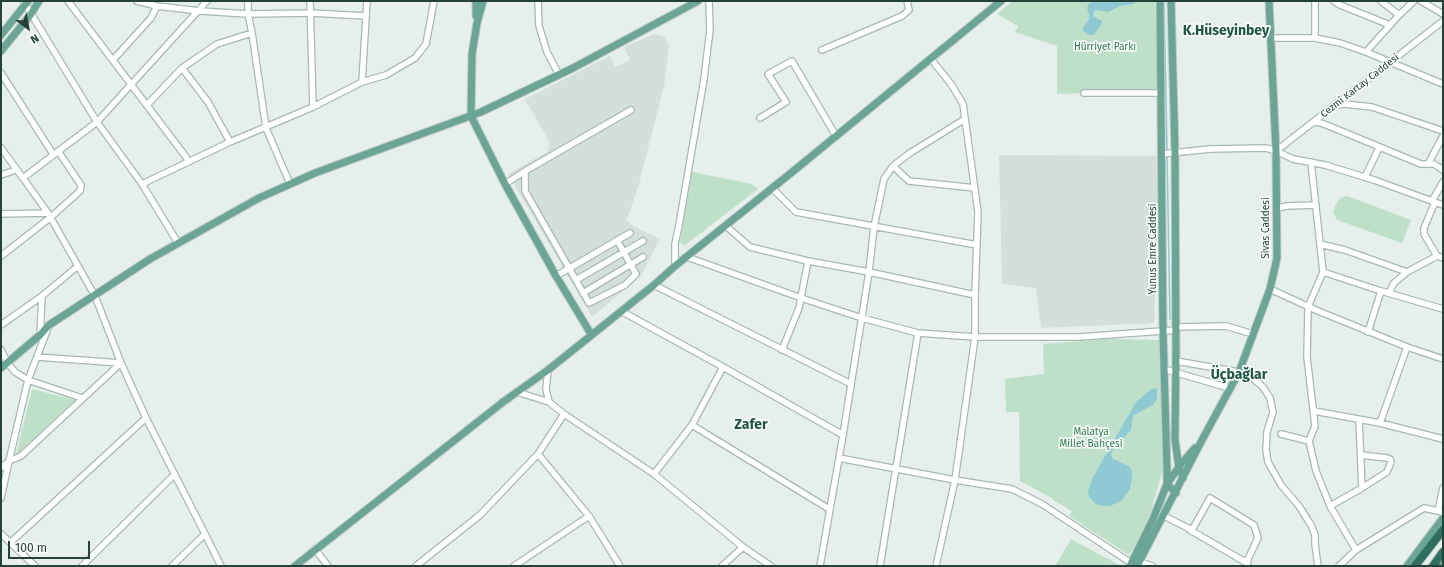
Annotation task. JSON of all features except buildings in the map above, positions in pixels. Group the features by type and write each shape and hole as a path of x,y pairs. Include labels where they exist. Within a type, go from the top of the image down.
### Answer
{"highway":[{"path":"1415,566 1443,530"},
{"path":"1432,566 1443,552"}],"main road":[{"path":"1,51 31,14 39,1"},
{"path":"476,1 476,23 472,54 471,116 505,184 556,276 591,334"},
{"path":"476,23 483,1"},
{"path":"1,368 50,325 150,259 259,198 315,173 471,116 559,75 698,1"},
{"path":"295,566 654,286 675,266 1001,1"},
{"name":"Yunus Emre Caddesi","path":"1160,1 1163,332 1168,484"},
{"path":"1171,1 1176,328 1175,440 1179,468 1183,478"},
{"name":"Sivas Caddesi","path":"1202,440 1238,372 1270,289 1277,258 1276,151 1269,1"},
{"path":"1,35 26,2"},
{"path":"1134,564 1168,484 1202,440"},
{"path":"1134,564 1164,516 1202,440"},
{"path":"1168,484 1176,493"},
{"path":"1407,566 1443,518"}],"street":[{"path":"68,1 189,161"},
{"path":"137,1 157,6 200,11 248,14 311,13 366,16"},
{"path":"23,178 97,122 200,11 207,1"},
{"path":"248,1 248,14 266,128 290,184"},
{"path":"310,1 313,107"},
{"path":"362,82 367,1"},
{"path":"142,184 230,142 313,107 362,82 386,75 415,58 426,44 434,1"},
{"path":"538,1 539,26 547,52 559,75"},
{"path":"675,266 675,244 704,79 710,30 709,1"},
{"path":"822,50 902,16 909,10 907,1"},
{"path":"1315,1 1315,38"},
{"path":"1334,1 1340,5 1390,25"},
{"path":"1381,1 1399,15"},
{"path":"1366,52 1399,15 1414,1"},
{"path":"1421,1 1443,14"},
{"path":"26,2 31,14 97,122 142,184 178,243"},
{"path":"113,60 151,18 157,6"},
{"name":"Cezmi Kartay Caddesi","path":"1276,151 1443,21"},
{"path":"147,105 182,68 217,44 252,33"},
{"path":"1271,38 1315,38 1340,43 1366,52 1443,84"},
{"path":"931,59 951,84 962,104 978,212 975,337 954,480 936,566"},
{"path":"760,118 786,102 768,74 792,61 836,136"},
{"path":"182,68 208,102 230,142"},
{"path":"1,73 56,153 81,185 80,191 1,256"},
{"path":"1084,93 1161,93"},
{"path":"1334,105 1344,104 1372,107 1443,131"},
{"path":"505,184 630,110"},
{"path":"820,566 862,318 874,227 884,179 893,166 910,153 965,119"},
{"path":"1312,123 1318,122 1379,148 1421,164 1434,164 1443,170"},
{"path":"1428,164 1443,136"},
{"path":"1,148 50,215 95,296 121,363 146,418 220,566"},
{"path":"1162,154 1210,149 1266,148 1293,159 1311,162 1365,177 1443,205"},
{"path":"1365,177 1379,148"},
{"path":"1311,162 1323,272 1308,307 1307,357 1315,426 1309,441 1316,471 1330,506 1356,550"},
{"path":"893,166 909,181 975,188"},
{"path":"1,175 16,170"},
{"path":"525,171 525,191 589,303 625,285 636,274 617,240"},
{"path":"888,173 904,176"},
{"path":"1389,293 1394,283 1407,272 1440,257 1424,234 1424,228 1443,182"},
{"path":"772,188 796,212 977,245"},
{"path":"1277,208 1287,206 1316,205"},
{"path":"1,214 50,215"},
{"path":"726,226 750,247 808,261 869,272 975,295"},
{"path":"556,276 630,233"},
{"path":"576,280 643,241"},
{"path":"1320,244 1345,250 1407,272"},
{"path":"583,293 643,257"},
{"path":"686,257 862,318 918,333 975,337 1079,336 1163,332 1176,328 1226,326 1253,334"},
{"path":"782,350 799,308 808,261"},
{"path":"1,325 42,296 78,266"},
{"path":"1323,272 1443,309"},
{"path":"654,286 851,384"},
{"path":"1270,289 1308,307 1368,332 1443,359"},
{"path":"1368,332 1381,291"},
{"path":"40,335 42,296"},
{"path":"621,311 843,435"},
{"path":"1,498 28,380 50,325"},
{"path":"880,566 918,333"},
{"path":"1380,423 1407,347"},
{"path":"1,350 7,362 15,372 28,380 82,398"},
{"path":"37,357 121,363"},
{"path":"1176,361 1238,372 1251,377 1263,387 1270,398 1273,412 1267,432 1266,450 1268,462 1281,486 1299,506 1311,525 1315,535 1318,566"},
{"path":"1,468 9,461 21,456 121,363"},
{"path":"654,474 692,425 723,367"},
{"path":"1164,369 1229,388"},
{"path":"548,370 546,389 549,402"},
{"path":"517,392 549,402 564,414 654,474 743,547 771,566"},
{"path":"1314,411 1380,423 1443,439"},
{"path":"416,566 480,515 538,454 564,414"},
{"path":"11,542 146,418"},
{"path":"1359,420 1362,488"},
{"path":"692,425 829,510"},
{"path":"1281,434 1309,441"},
{"path":"538,454 589,516 620,566"},
{"path":"1330,506 1387,472 1391,462 1390,459 1360,455"},
{"path":"839,458 954,480 1012,489 1042,504 1134,564 1152,566"},
{"path":"82,566 174,475"},
{"path":"1339,566 1356,550 1424,508 1440,512 1443,488"},
{"path":"1164,516 1247,564 1258,538 1254,526 1210,498 1192,530 1190,530"},
{"path":"514,566 589,516"},
{"path":"1,534 35,566"},
{"path":"172,566 205,534"},
{"path":"722,566 743,547"},
{"path":"315,549 328,566"}],"shaded area":[{"path":"654,34 664,36 669,46 664,86 639,184 627,220 633,226 660,239 641,276 592,317 508,174 547,152 550,143 525,99 610,56 615,67 630,60 624,47"},
{"path":"999,155 1160,156 1154,323 1041,328 1036,288 1002,284"}],"green space":[{"name":"Hürriyet Parkı","path":"1013,1 1155,1 1158,91 1057,94 1057,46 1015,32 1018,26 997,14"},
{"path":"692,172 752,184 758,189 684,246 680,242"},
{"path":"1347,196 1411,220 1402,243 1337,220 1333,212 1335,206 1340,198"},
{"name":"Malatya Millet Bahçesi","path":"1108,339 1159,340 1163,469 1150,514 1141,535 1129,555 1069,516 1072,511 1052,498 1020,481 1019,412 1006,412 1005,379 1044,374 1043,344"},
{"path":"32,389 75,400 16,455"},
{"path":"1071,539 1121,566 1055,566"}],"water":[{"path":"1099,1 1137,1 1133,4 1120,6 1108,12 1098,10 1094,11 1093,16 1102,21 1102,23 1093,35 1089,35 1082,30 1089,19 1087,8 1089,3"},
{"path":"1157,388 1157,399 1153,405 1134,415 1131,430 1112,451 1111,455 1113,459 1129,466 1132,472 1130,489 1121,501 1110,506 1096,504 1089,497 1088,491 1093,477 1136,402 1151,389"}],"waterway":[{"path":"1164,1 1167,151"},
{"path":"1167,155 1170,319"}],"district":[{"name":"K.Hüseyinbey","path":"1226,31"},
{"name":"Üçbağlar","path":"1239,375"},
{"name":"Zafer","path":"751,425"}]}
